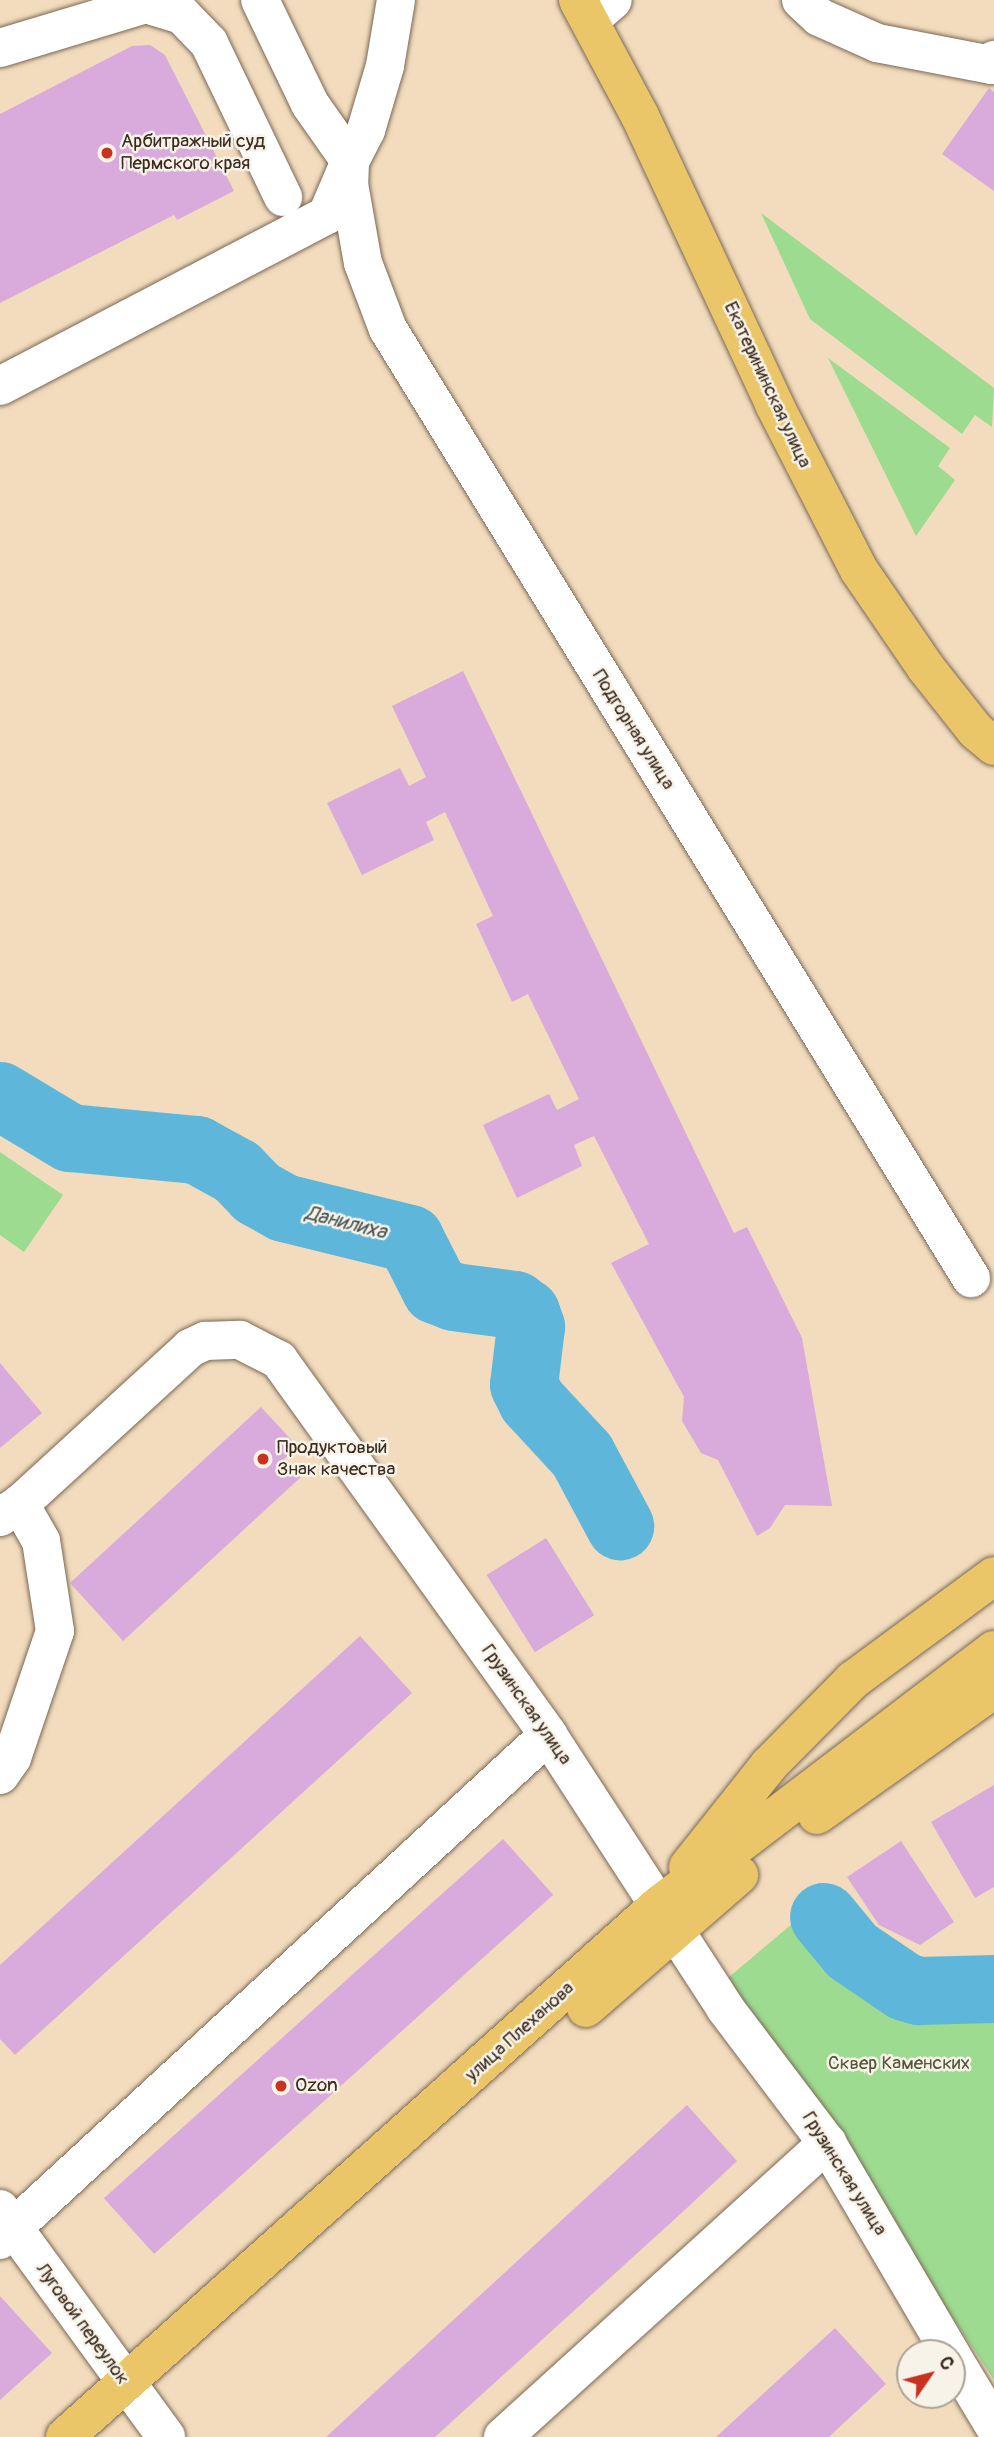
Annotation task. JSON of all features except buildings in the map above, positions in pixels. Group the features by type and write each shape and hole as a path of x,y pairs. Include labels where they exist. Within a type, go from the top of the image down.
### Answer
{"main road":[{"name":"Екатерининская улица","path":"594,7 640,116 774,404 859,570 988,731 994,765"},
{"path":"667,1917 769,1765 809,1723 923,1624 994,1576"},
{"path":"65,2437 123,2382 253,2271 453,2124 667,1917 994,1650"},
{"path":"667,1917 994,1689"}],"street":[{"path":"0,386 315,224 337,199 350,161 310,104 260,0"},
{"name":"Подгорная улица","path":"396,0 376,99 350,161 349,184 363,263 388,329 971,1278"},
{"path":"801,0 819,17 877,43 990,65 994,60"},
{"path":"0,48 146,4 182,15 209,43 283,197"},
{"name":"Грузинская улица","path":"10,1511 190,1348 223,1339 260,1348 279,1360 548,1735 725,2008 827,2143 942,2339"},
{"path":"0,1775 12,1758 55,1631 41,1541 10,1511"},
{"path":"4,2226 496,1778 548,1735"},
{"path":"503,2437 827,2143"},
{"name":"Луговой переулок","path":"4,2226 166,2437"},
{"name":"Грузинская улица","path":"966,2380 994,2426"}],"green space":[{"path":"761,213 994,388 992,427 975,415 962,434 810,319"},
{"path":"828,358 950,448 938,466 955,480 916,536"},
{"path":"0,1152 63,1195 24,1252 0,1235"},
{"name":"Сквер Каменских","path":"806,1912 858,1966 948,1972 994,1965 994,2380 728,1978"}],"waterway":[{"name":"Данилиха","path":"0,1096 70,1138 197,1150 237,1172 257,1193 284,1208 410,1239 436,1290 454,1297 515,1305 526,1313 531,1327 524,1385 532,1401 582,1455 620,1526"},
{"name":"Данилиха","path":"824,1917 852,1951 905,1987 919,1991 994,1989"}],"place":[{"name":"Арбитражный суд Пермского края","path":"107,153"},
{"name":"Продуктовый Знак качества","path":"263,1459"},
{"name":"Ozon","path":"281,2086"}]}
